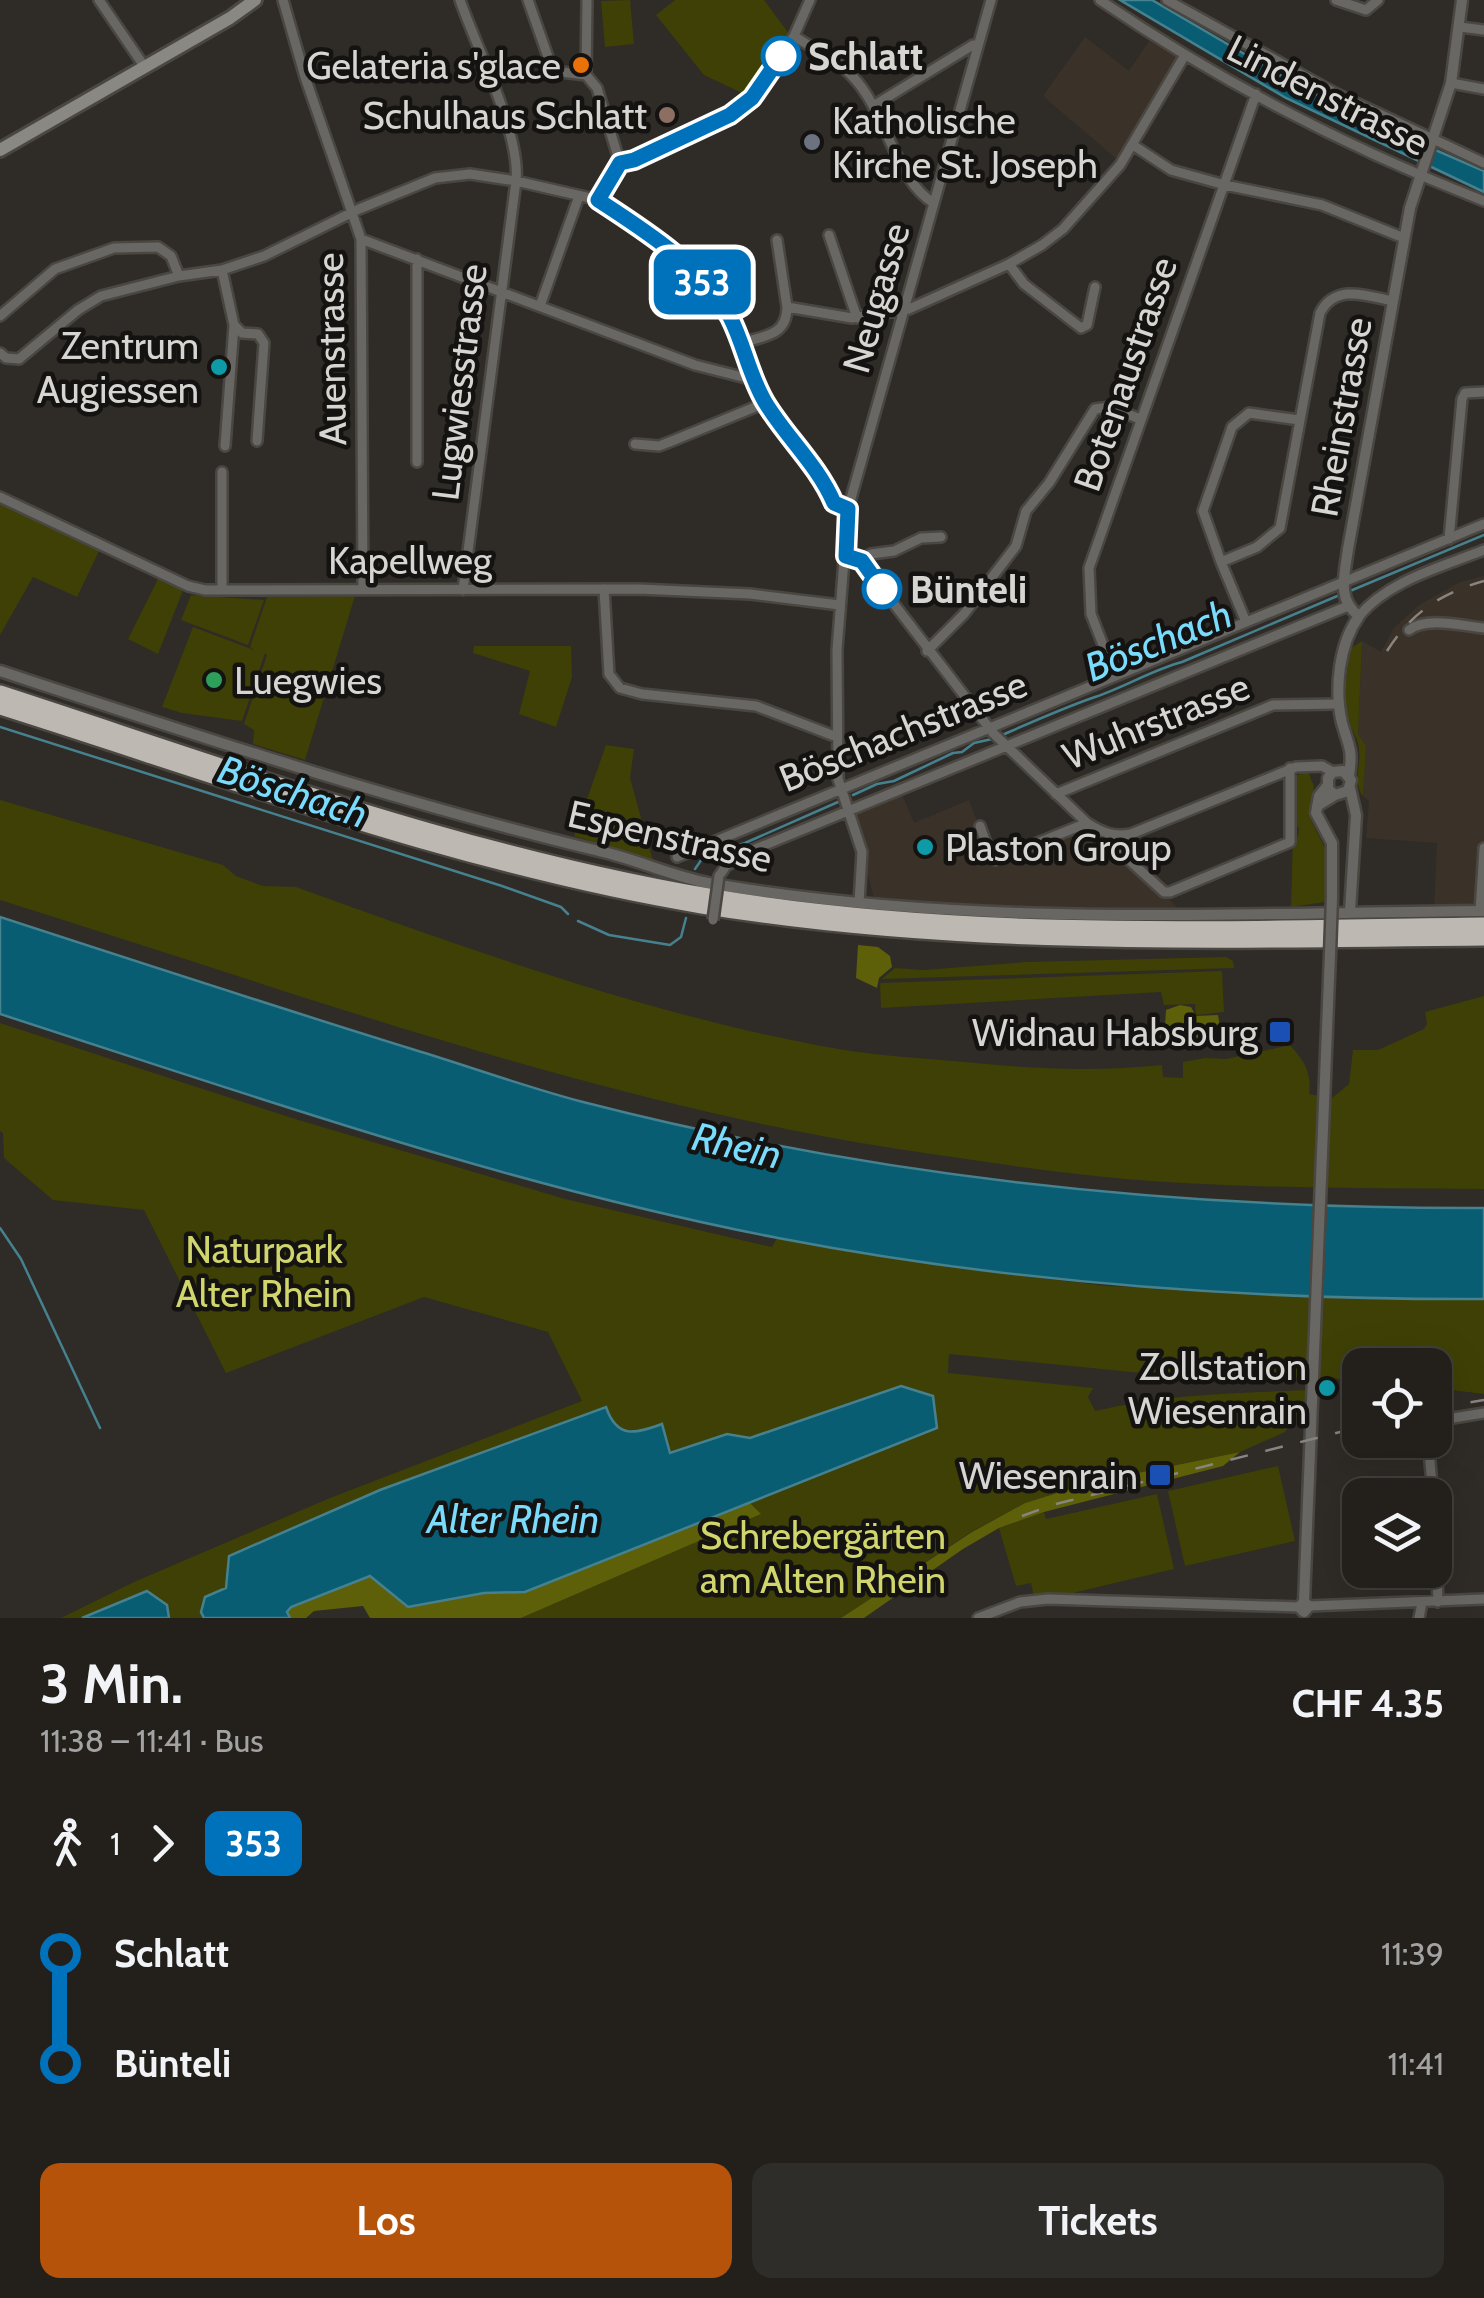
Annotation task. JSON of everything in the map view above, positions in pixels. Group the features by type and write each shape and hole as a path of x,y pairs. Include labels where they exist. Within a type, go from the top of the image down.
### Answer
{"highway":[{"path":"0,690 178,744 212,762 534,860 768,905 899,920 1028,927 1217,928 1483,915"},
{"path":"0,707 534,872 739,912 900,931 993,936 1210,940 1484,938"}],"main road":[{"path":"0,150 255,0"}],"street":[{"path":"100,0 144,66"},
{"name":"Auenstrasse","path":"283,0 305,77 362,239 362,590"},
{"name":"Lugwiesstrasse","path":"460,0 517,160 464,590"},
{"path":"528,0 549,66 558,73 586,75"},
{"path":"588,0 586,75 597,88 620,163"},
{"path":"598,200 620,163 730,115 752,98 794,36 810,0"},
{"name":"Neugasse","path":"858,904 862,852 841,788 837,737 840,605 848,509 990,0"},
{"name":"Lindenstrasse","path":"1100,0 1185,55 1256,94 1484,202"},
{"path":"1168,0 1335,93 1484,162"},
{"path":"1336,0 1366,10 1378,0"},
{"name":"Rheinstrasse","path":"1346,604 1344,584 1392,300 1420,174 1451,83 1462,0"},
{"path":"1460,28 1484,30"},
{"path":"794,36 852,76 873,106 911,181 934,203"},
{"path":"873,106 973,45 978,46"},
{"path":"787,308 857,318 904,309 1009,264 1062,229 1108,182 1185,55"},
{"path":"1451,83 1484,88"},
{"name":"Botenaustrasse","path":"1115,676 1091,614 1089,568 1256,94"},
{"path":"1133,145 1171,170 1225,186 1322,206 1404,238"},
{"path":"0,353 18,359 101,296 179,276 222,270 264,256 435,178 470,174 516,181 598,200 668,250 700,280 730,317 765,402 817,468 834,503 848,509"},
{"path":"540,306 579,196"},
{"path":"829,236 857,318"},
{"path":"362,239 695,365 754,380"},
{"path":"741,343 777,332 787,320 776,240"},
{"path":"0,316 54,269 114,248 158,247 171,256 179,276"},
{"path":"417,259 418,462"},
{"path":"1009,264 1024,284 1083,328 1095,286"},
{"path":"222,270 234,312 225,446"},
{"path":"1222,562 1277,534 1320,313 1325,304 1343,294 1392,300"},
{"path":"234,324 242,333 258,334 264,343 256,440"},
{"path":"1449,539 1462,399 1464,393 1484,392"},
{"path":"636,444 659,446 765,402"},
{"path":"927,650 964,614 1016,546 1026,511 1050,482 1095,409 1110,407 1140,419"},
{"path":"1246,622 1203,511 1232,427 1248,413 1299,420"},
{"path":"222,472 222,590"},
{"name":"Kapellweg","path":"0,496 188,586 222,590 711,592 840,605"},
{"name":"Böschachstrasse","path":"677,857 1484,524"},
{"path":"862,561 871,554 894,552 921,538 940,537"},
{"path":"1304,1609 1332,897 1332,843 1317,819 1316,807 1338,783 1352,758 1339,704 1343,648 1370,603 1399,585 1484,550"},
{"path":"846,556 862,561 927,650 1005,744 1088,822 1113,836 1131,834 1290,768 1316,766 1355,803 1350,911"},
{"path":"604,589 609,674 620,688 642,694 756,706 837,737"},
{"path":"713,920 720,876 726,866 748,852 1346,604 1359,616"},
{"path":"1409,630 1416,624 1427,623 1484,628"},
{"name":"Espenstrasse","path":"0,671 478,820 623,856 707,882 858,904 990,913 1091,916 1350,911 1483,915"},
{"name":"Wuhrstrasse","path":"1056,794 1274,705 1339,704"},
{"path":"1113,836 1118,850 1164,892 1170,892 1290,842 1290,768"},
{"path":"980,826 991,857 996,860 1088,822"},
{"path":"1483,915 1484,848"},
{"path":"1452,1418 1484,1413"},
{"path":"1437,1588 1438,1602"},
{"path":"978,1618 1020,1602 1048,1598 1304,1609 1484,1599"},
{"path":"1419,1618 1422,1603"}],"shaded area":[{"path":"1085,37 1129,71 1149,41 1180,58 1119,161 1043,96"},
{"path":"1484,576 1484,911 1434,911 1437,843 1366,838 1366,746 1358,736 1362,641 1381,652 1394,628 1419,605 1460,582"},
{"path":"900,790 914,823 969,800 991,857 996,860 1087,823 1114,842 1180,910 991,908 875,901 849,809"},
{"path":"858,945 878,947 890,956 892,967 879,978 877,988 856,978"},
{"path":"1180,1005 1191,1007 1196,1016 1218,1015 1220,1027 1193,1040 1170,1036 1165,1026 1166,1010"},
{"path":"1240,1452 1223,1466 1044,1512 999,1528 864,1618 841,1618 972,1532 1025,1503 1089,1483"},
{"path":"750,1503 761,1514 521,1618 370,1618 363,1606 314,1611 306,1618 290,1618 287,1612 290,1607 370,1576 484,1593 525,1592"}],"green space":[{"path":"630,0 634,44 605,47 601,1"},
{"path":"675,0 764,0 790,35 774,62 744,94 704,75 656,15"},
{"path":"0,500 100,549 77,597 33,577 0,635"},
{"path":"159,577 180,587 182,593 158,654 128,639"},
{"name":"Luegwies","path":"191,595 264,600 248,645 181,620"},
{"path":"355,596 305,760 253,744 254,730 244,724 265,653 242,721 162,707 193,627 254,650 250,647 267,597"},
{"path":"1362,641 1358,735 1366,746 1363,796 1357,779 1359,746 1348,720 1345,696 1351,648"},
{"path":"474,646 571,646 572,677 556,727 519,714 530,671 473,653"},
{"path":"606,745 634,749 630,778 653,861 574,836"},
{"path":"1308,771 1314,787 1310,818 1328,854 1325,902 1291,907 1293,836 1298,836 1299,828 1293,824 1295,776"},
{"path":"0,800 223,865 236,876 263,886 296,887 622,997 755,1032 857,1052 1039,1068 1162,1065 1163,1077 1183,1078 1183,1062 1226,1059 1290,1045 1306,1067 1309,1094 1332,1098 1349,1084 1353,1050 1378,1050 1424,1029 1425,1012 1484,996 1484,1189 1215,1185 1068,1173 898,1149 669,1103 444,1041 0,900"},
{"path":"1226,957 1233,961 1234,968 882,979 895,968"},
{"path":"1222,971 1224,1012 1196,1015 1195,1004 1164,1005 1161,992 881,1008 880,983"},
{"path":"0,1023 292,1118 565,1199 772,1247 777,1238 981,1271 1108,1286 1484,1299 1484,1394 1452,1390 1452,1348 1342,1348 1342,1379 1202,1379 949,1354 948,1373 1093,1388 1088,1397 1095,1411 1174,1398 1307,1390 1304,1403 1285,1432 1240,1452 1089,1483 1025,1503 971,1532 841,1618 521,1618 760,1514 750,1503 937,1428 901,1386 750,1438 727,1434 670,1453 616,1425 606,1407 380,1490 229,1556 226,1588 201,1612 204,1618 169,1618 167,1605 147,1591 82,1618 61,1618 134,1582 330,1498 582,1401 548,1332 424,1297 226,1373 144,1210 53,1200 4,1158 0,1131"},
{"path":"1278,1466 1295,1541 1185,1566 1168,1491"},
{"path":"1157,1494 1174,1569 1064,1595 1034,1597 1031,1583 1016,1586 999,1528 1044,1512 1046,1519"}],"water":[{"path":"1120,0 1152,0 1294,83 1364,119 1484,171 1484,192 1286,98"},
{"name":"Rhein","path":"0,917 562,1096 805,1151 1030,1184 1143,1195 1256,1203 1484,1208 1484,1299 1218,1292 954,1267 778,1238 581,1193 386,1138 0,1014"},
{"name":"Alter Rhein","path":"901,1386 933,1396 937,1428 525,1592 484,1593 408,1607 370,1576 291,1607 287,1612 290,1618 204,1618 201,1612 205,1597 226,1588 229,1556 380,1490 606,1407 621,1429 635,1431 662,1424 670,1453 727,1434 750,1438"},
{"path":"147,1591 167,1605 169,1618 82,1618"}],"waterway":[{"name":"Böschach","path":"1350,591 1484,535"},
{"name":"Böschach","path":"1000,736 1342,594"},
{"name":"Böschach","path":"0,727 502,886 561,907 568,914"},
{"name":"Böschach","path":"853,795 962,752 974,743 992,739"},
{"name":"Böschach","path":"695,869 704,856 745,843 838,802"},
{"name":"Böschach","path":"578,921 609,935 670,945 681,937 686,918"},
{"path":"0,1228 21,1259 100,1428"}],"railway":[{"path":"1387,651 1428,606 1484,581"},
{"path":"1452,1405 1484,1400"},
{"path":"1022,1516 1342,1432"}],"bus line":[{"name":"353","path":"781,56 752,98 730,115 620,163 598,200 668,250 719,300 730,317 765,402 817,468 836,506 848,509 846,556 862,561 882,589"}],"place":[{"name":"Schlatt","path":"781,56"},
{"name":"Gelateria s'glace","path":"581,65"},
{"name":"Schulhaus Schlatt","path":"667,115"},
{"name":"Katholische Kirche St. Joseph","path":"812,142"},
{"name":"Zentrum Augiessen","path":"219,367"},
{"name":"Bünteli","path":"882,589"},
{"name":"Luegwies","path":"214,680"},
{"name":"Plaston Group","path":"925,847"},
{"name":"Widnau Habsburg","path":"1280,1032"},
{"name":"Zollstation Wiesenrain","path":"1327,1388"},
{"name":"Wiesenrain","path":"1160,1475"}],"park label":[{"name":"Naturpark Alter Rhein","path":"264,1271"},
{"name":"Schrebergärten am Alten Rhein","path":"823,1557"}]}
